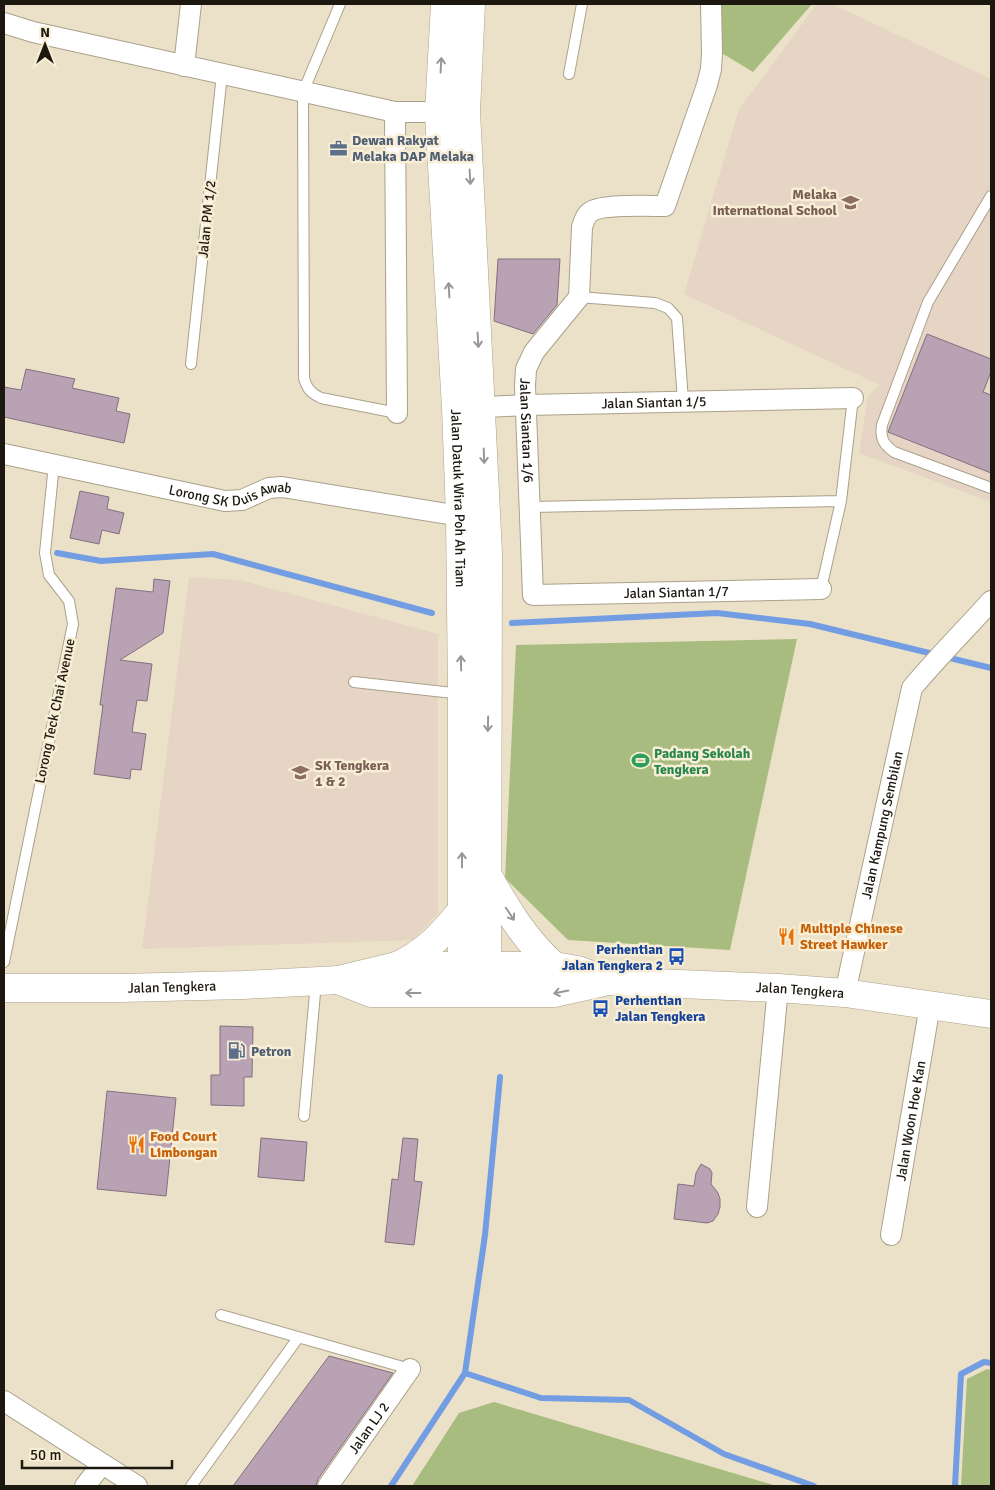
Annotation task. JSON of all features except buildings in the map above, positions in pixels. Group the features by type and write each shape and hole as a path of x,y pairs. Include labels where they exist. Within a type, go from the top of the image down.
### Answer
{"street":[{"path":"184,66 191,4"},
{"name":"Jalan Datuk Wira Poh Ah Tiam","path":"445,4 438,113 469,408 488,553 486,872 474,979"},
{"name":"Jalan Datuk Wira Poh Ah Tiam","path":"471,4 466,111 469,408 460,516 462,909 474,979"},
{"path":"579,297 582,227 585,217 592,210 602,208 665,206 711,69 711,4"},
{"path":"4,23 33,32 395,112 438,113 466,111"},
{"path":"395,112 397,413"},
{"name":"Jalan Siantan 1/6","path":"533,595 526,369 534,352 579,297"},
{"name":"Jalan Siantan 1/5","path":"469,408 526,405 853,398"},
{"name":"Lorong SK Duis Awab","path":"4,454 225,501 242,500 269,488 282,487 460,516"},
{"name":"Jalan Siantan 1/7","path":"533,595 821,589"},
{"name":"Jalan Kampung Sembilan","path":"846,993 912,688 991,601"},
{"path":"486,872 518,926 554,966"},
{"path":"396,966 414,958 429,947 462,909"},
{"name":"Jalan Tengkera","path":"4,988 243,985 327,981 396,966 554,993 608,981 778,988 846,993 991,1014"},
{"name":"Jalan Tengkera","path":"327,981 371,993 554,966 577,970 608,981"},
{"path":"757,1207 778,988"},
{"name":"Jalan Woon Hoe Kan","path":"890,1235 930,1005"},
{"name":"Jalan LJ 2","path":"328,1486 410,1369"},
{"path":"4,1401 137,1486"},
{"path":"85,1486 102,1464"}],"lane":[{"path":"340,4 303,92 304,368 306,387 312,394 321,398 397,413"},
{"path":"569,74 582,4"},
{"name":"Jalan PM 1/2","path":"191,364 222,74"},
{"path":"991,196 928,302 882,425 880,436 885,446 894,452 991,488"},
{"path":"579,297 655,303 668,308 677,318 683,401"},
{"path":"821,589 842,501 853,398"},
{"name":"Lorong Teck Chai Avenue","path":"4,962 73,624 69,601 49,575 45,553 54,464"},
{"path":"530,507 842,501"},
{"path":"354,682 462,694"},
{"path":"304,1116 327,981"},
{"path":"221,1315 410,1369"},
{"path":"191,1486 298,1338"}],"shaded area":[{"name":"Melaka International School","path":"817,4 832,4 991,79 991,502 859,453 868,396 880,385 684,294 739,109"},
{"name":"SK Tengkera 1 & 2","path":"189,577 240,580 438,634 438,913 413,940 142,949"}],"green space":[{"path":"721,4 812,4 753,72 720,52 718,42"},
{"name":"Padang Sekolah Tengkera","path":"797,639 730,950 568,940 505,878 516,645"},
{"path":"987,1369 991,1370 991,1486 961,1486 967,1379"},
{"path":"494,1402 777,1486 412,1486 459,1413"}],"waterway":[{"path":"57,553 101,561 213,554 432,613"},
{"path":"512,623 717,613 810,624 991,668"},
{"path":"391,1486 465,1373 485,1235 500,1077"},
{"path":"955,1486 961,1374 984,1362 991,1363"},
{"path":"465,1373 541,1398 629,1400 724,1454 814,1486"}],"place":[{"name":"Dewan Rakyat Melaka DAP Melaka","path":"338,148"},
{"name":"Melaka International School","path":"851,202"},
{"name":"Padang Sekolah Tengkera","path":"640,761"},
{"name":"SK Tengkera 1 & 2","path":"301,773"},
{"name":"Multiple Chinese Street Hawker","path":"786,936"},
{"name":"Perhentian Jalan Tengkera 2","path":"677,957"},
{"name":"Perhentian Jalan Tengkera","path":"601,1008"},
{"name":"Petron","path":"237,1051"},
{"name":"Food Court Limbongan","path":"136,1144"}]}
